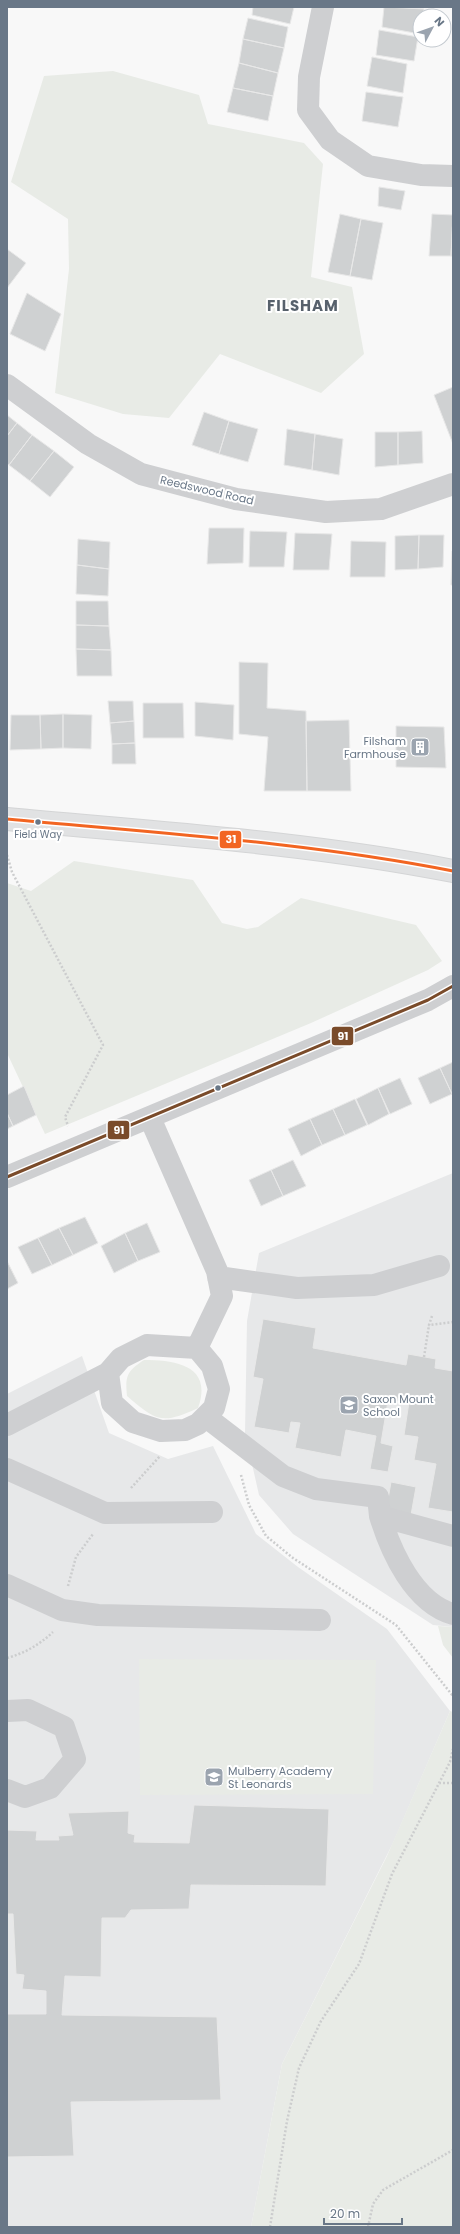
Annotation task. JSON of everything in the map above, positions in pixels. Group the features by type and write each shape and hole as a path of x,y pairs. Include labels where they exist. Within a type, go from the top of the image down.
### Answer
{"main road":[{"path":"7,819 249,841 418,864 453,871"}],"street":[{"path":"323,7 309,77 308,110 330,140 368,166 421,175 453,176"},
{"name":"Reedswood Road","path":"7,385 88,444 141,474 236,499 334,512 382,509 453,484"},
{"path":"7,1177 420,1003 453,986"},
{"path":"150,1118 191,1207 218,1277 222,1296 197,1348"},
{"path":"218,1277 298,1288 367,1285 439,1266"},
{"path":"7,1425 108,1373 121,1358 147,1345 197,1348 212,1366 219,1389 214,1408 198,1424 185,1430 161,1431 133,1422 112,1403 108,1373"},
{"path":"206,1417 230,1437 283,1476 316,1488 378,1497 380,1516 384,1532 404,1569 415,1586 428,1601 442,1611 453,1614"},
{"path":"7,1469 106,1513 212,1512"},
{"path":"380,1516 453,1536"},
{"path":"7,1585 62,1610 98,1615 320,1620"},
{"path":"7,1710 28,1710 64,1727 75,1759 50,1788 25,1797 7,1790"}],"path":[{"path":"7,855 12,872 103,1045 65,1117 76,1148"},
{"path":"424,1357 429,1325 432,1316"},
{"path":"429,1325 453,1322"},
{"path":"230,1437 249,1505 266,1536 293,1558 396,1625 453,1696"},
{"path":"7,1658 23,1653 40,1644 54,1631 62,1610 76,1557 110,1512 160,1456"},
{"path":"270,2227 287,2121 299,2068 321,2021 359,1964 392,1874 450,1762 453,1749"},
{"path":"439,1783 453,1783"},
{"path":"368,2227 373,2204 383,2190 453,2150"}],"shaded area":[{"path":"113,71 199,95 208,124 304,143 323,164 311,277 352,287 364,354 321,393 220,354 169,418 123,414 55,393 69,269 68,219 11,182 44,76"},
{"path":"74,861 193,880 222,923 247,929 258,927 301,898 416,925 442,961 428,970 311,1023 45,1134 7,1053 7,883 31,891"},
{"name":"Saxon Mount School","path":"453,1173 453,1627 433,1625 293,1534 259,1495 245,1433 247,1321 259,1253"},
{"name":"Mulberry Academy St Leonards","path":"82,1356 109,1433 168,1459 213,1446 256,1534 298,1567 387,1629 450,1711 393,1843 282,2064 251,2227 7,2227 7,1394"},
{"path":"144,1360 156,1360 180,1364 189,1368 196,1374 201,1383 201,1394 198,1408 176,1417 160,1418 145,1411 127,1396 126,1383 128,1375 134,1367"},
{"path":"438,1626 453,1627 453,1658 443,1645"},
{"path":"139,1659 376,1660 373,1794 140,1795"},
{"path":"450,1711 453,1712 453,2227 251,2227 282,2064 387,1856"}],"building":[{"path":"253,7 294,7 290,24 252,15"},
{"path":"384,7 412,8 412,33 382,27"},
{"path":"248,18 288,27 284,48 243,39"},
{"path":"379,30 412,36 412,48 416,48 414,61 376,55"},
{"path":"243,39 284,48 278,73 239,63"},
{"path":"372,57 407,64 403,93 367,86"},
{"path":"239,63 278,73 273,96 233,88"},
{"path":"233,88 273,96 268,121 227,112"},
{"path":"366,92 403,97 398,127 362,121"},
{"path":"379,187 405,191 401,210 378,206"},
{"path":"340,214 361,219 350,276 328,272"},
{"path":"432,214 453,215 451,256 429,256"},
{"path":"453,215 453,256 451,256"},
{"path":"361,219 383,223 372,280 350,276"},
{"path":"7,249 26,263 7,288"},
{"path":"27,293 61,314 45,351 10,334"},
{"path":"453,387 453,444 434,395"},
{"path":"204,412 229,421 219,454 192,445"},
{"path":"7,415 17,423 7,436"},
{"path":"229,421 258,429 248,462 219,454"},
{"path":"17,423 32,435 9,465 7,463 7,436"},
{"path":"287,429 315,434 312,470 284,465"},
{"path":"422,431 423,463 398,465 398,432"},
{"path":"375,432 398,432 398,465 375,467"},
{"path":"315,434 343,439 339,475 312,470"},
{"path":"32,435 54,451 30,481 9,465"},
{"path":"54,451 74,467 50,497 30,481"},
{"path":"209,528 244,528 243,563 207,564"},
{"path":"250,531 287,532 284,567 249,567"},
{"path":"295,533 332,534 329,570 293,570"},
{"path":"419,535 418,569 395,570 395,536"},
{"path":"419,535 444,535 443,567 418,569"},
{"path":"78,539 110,542 109,569 77,565"},
{"path":"351,541 386,542 385,577 350,577"},
{"path":"453,550 453,585 451,585 452,551"},
{"path":"77,565 109,569 108,596 76,594"},
{"path":"76,601 108,601 109,626 76,625"},
{"path":"76,625 109,626 111,650 76,649"},
{"path":"76,649 111,650 112,676 77,676"},
{"path":"239,662 268,663 267,708 306,711 307,791 264,791 268,737 239,734"},
{"path":"108,701 133,701 134,721 110,723"},
{"path":"195,702 234,705 233,740 195,736"},
{"path":"143,703 183,703 184,738 143,738"},
{"path":"63,714 92,715 91,749 63,748"},
{"path":"63,714 63,748 41,749 40,715"},
{"path":"11,715 40,715 41,749 10,750"},
{"path":"349,720 351,791 307,791 306,721"},
{"path":"134,721 135,743 112,744 110,723"},
{"name":"Filsham Farmhouse","path":"396,726 444,727 446,768 396,767"},
{"path":"135,743 136,764 112,764 112,744"},
{"path":"453,1062 453,1093 452,1094 440,1068"},
{"path":"440,1068 452,1094 430,1104 418,1078"},
{"path":"400,1078 412,1104 390,1114 378,1088"},
{"path":"24,1086 36,1115 13,1126 7,1113 7,1095"},
{"path":"378,1088 389,1114 368,1125 356,1099"},
{"path":"355,1099 367,1125 345,1135 333,1109"},
{"path":"333,1109 345,1135 322,1145 310,1119"},
{"path":"7,1113 13,1126 7,1129"},
{"path":"310,1119 322,1145 301,1156 288,1129"},
{"path":"293,1160 306,1186 283,1196 271,1170"},
{"path":"271,1170 283,1196 261,1206 249,1180"},
{"path":"85,1217 98,1243 73,1255 59,1228"},
{"path":"147,1223 160,1252 138,1261 125,1233"},
{"path":"59,1228 73,1255 52,1265 38,1238"},
{"path":"125,1233 138,1261 114,1273 101,1246"},
{"path":"38,1238 52,1265 32,1274 18,1247"},
{"path":"7,1261 18,1283 7,1289"},
{"path":"263,1319 316,1328 313,1348 406,1365 408,1354 436,1359 435,1368 453,1371 453,1512 428,1508 436,1464 414,1460 418,1437 404,1435 409,1402 388,1401 381,1443 393,1446 388,1472 370,1469 376,1436 346,1430 341,1457 295,1448 300,1423 291,1422 289,1433 254,1427 263,1379 253,1377"},
{"path":"391,1482 416,1487 411,1515 386,1511"},
{"path":"194,1805 329,1809 326,1886 191,1885 189,1909 131,1910 125,1918 102,1918 101,1977 65,1976 62,2015 217,2017 221,2100 71,2102 74,2156 7,2157 7,2014 46,2014 46,1991 22,1989 24,1975 16,1974 13,1914 7,1914 7,1830 37,1831 36,1840 59,1840 58,1836 73,1835 68,1813 129,1811 128,1833 135,1835 134,1842 189,1843"}],"transit line":[{"name":"31","path":"7,819 287,845 398,861 453,871"},
{"name":"91","path":"7,1177 428,1000 453,986"}],"place":[{"name":"Filsham Farmhouse","path":"420,747"},
{"name":"Field Way","path":"38,822"},
{"name":"Saxon Mount School","path":"349,1405"},
{"name":"Mulberry Academy St Leonards","path":"214,1777"}],"district":[{"name":"FILSHAM","path":"303,305"}]}
